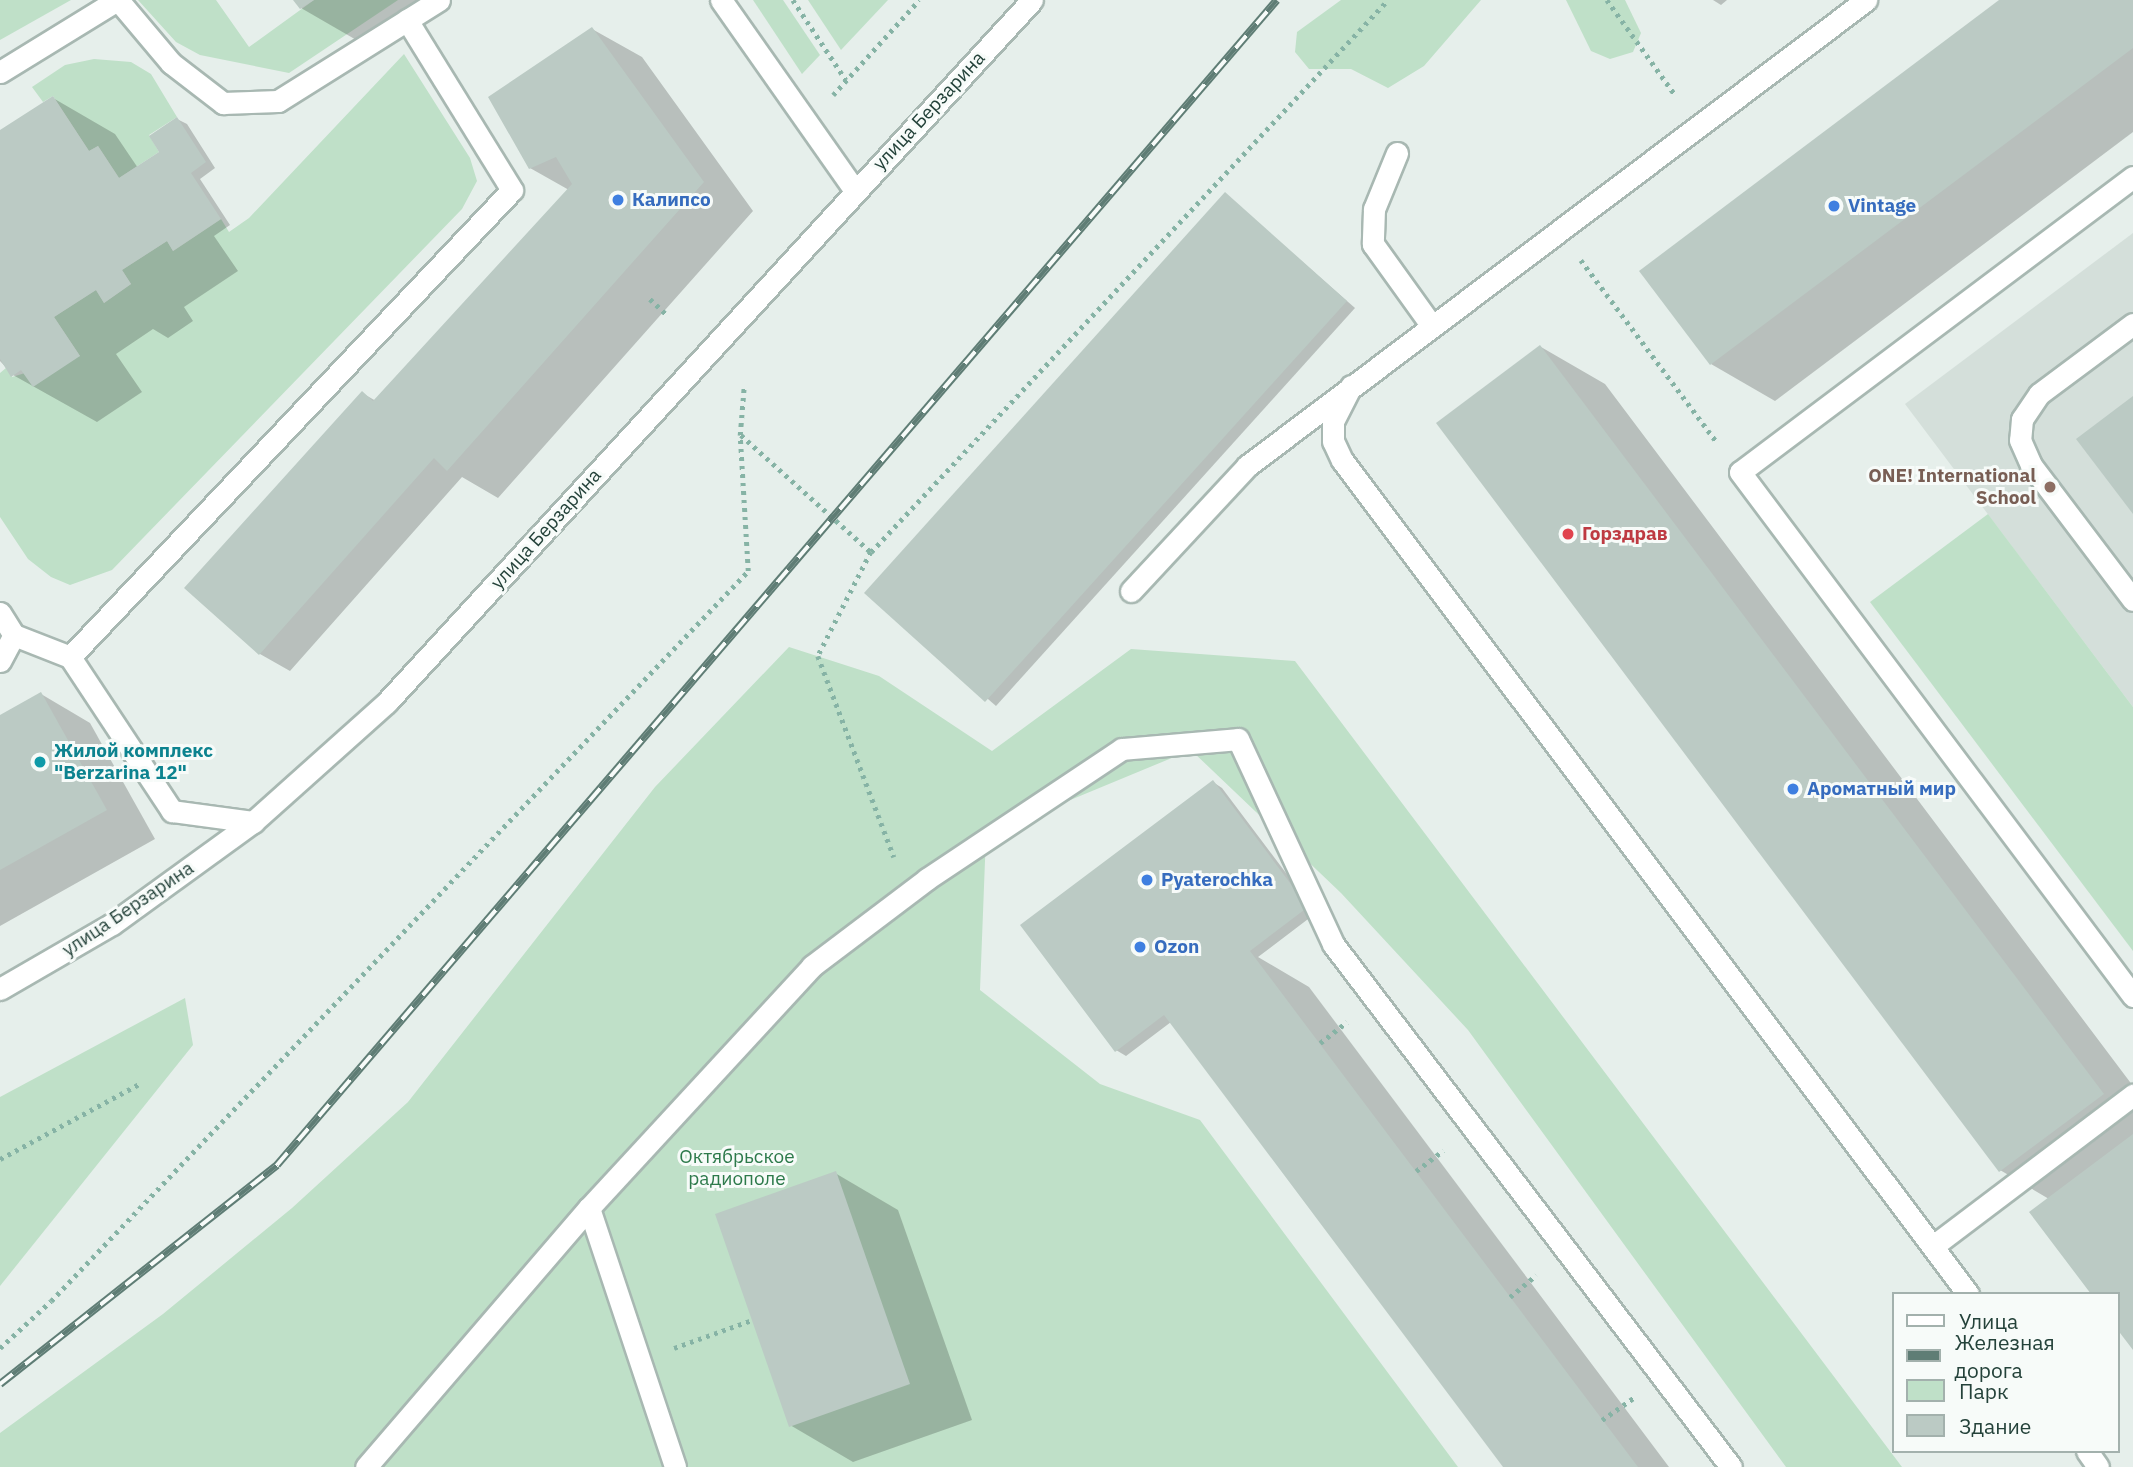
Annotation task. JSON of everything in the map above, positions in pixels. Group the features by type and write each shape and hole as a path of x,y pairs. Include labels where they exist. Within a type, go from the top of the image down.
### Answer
{"street":[{"path":"0,72 118,0 171,63 223,103 278,101 439,0"},
{"path":"721,0 806,125 855,191"},
{"name":"улица Берзарина","path":"0,989 112,924 253,822 387,702 1032,0"},
{"path":"1131,591 1247,466 1866,0"},
{"path":"69,657 512,190 407,20"},
{"path":"1397,153 1374,209 1370,226 1373,244 1432,326"},
{"path":"2133,177 1740,472 2133,996"},
{"path":"2133,324 2039,394 2022,419 2020,440 2031,464 2133,600"},
{"path":"1352,386 1333,421 1333,441 1342,460 1967,1292"},
{"path":"0,613 14,635 69,657 173,811 253,822"},
{"path":"0,661 14,635"},
{"path":"366,1467 589,1208 812,967 911,891 1122,749 1238,739 1333,944 1731,1467"},
{"path":"1933,1246 2133,1095"},
{"path":"589,1208 675,1467"}],"path":[{"path":"793,0 846,80"},
{"path":"806,125 919,0"},
{"path":"911,891 903,882 818,656 872,552 1388,0"},
{"path":"1607,0 1698,126"},
{"path":"1559,231 1740,472"},
{"path":"650,299 668,316"},
{"path":"0,1348 60,1291 748,571 740,435 744,386"},
{"path":"740,435 872,552"},
{"path":"0,1159 139,1084"},
{"path":"640,1361 752,1320"}],"shaded area":[{"name":"ONE! International School","path":"2133,233 2133,707 1905,404"}],"green space":[{"path":"0,0 71,0 0,40"},
{"path":"138,0 216,0 249,47 314,0 398,0 289,73 200,55 176,42"},
{"path":"753,0 783,0 820,55 802,74"},
{"path":"808,0 888,0 841,50"},
{"path":"1341,0 1481,0 1424,66 1388,88 1351,69 1309,69 1295,52 1297,32"},
{"path":"1566,0 1625,0 1641,33 1633,52 1610,59 1591,51"},
{"path":"404,54 470,158 477,181 462,209 112,570 70,585 51,577 28,559 0,517 0,373 6,368 12,377 80,356 54,317 96,290 104,303 131,284 122,270 167,241 173,251 221,219 229,232 249,218"},
{"path":"94,59 131,62 151,74 177,117 149,135 159,152 119,178 98,146 89,151 53,96 43,102 32,87 65,65"},
{"path":"1988,514 2133,707 2133,951 1870,602"},
{"name":"Октябрьское радиополе","path":"789,647 879,676 992,751 1131,649 1295,661 1902,1467 1786,1467 1468,1030 1341,893 1191,750 986,835 980,990 1100,1084 1200,1120 1458,1467 0,1467 0,1433 163,1314 292,1208 408,1102 655,787"},
{"path":"185,998 193,1045 0,1286 0,1097"}],"building":[{"path":"293,0 314,0 300,9"},
{"path":"1999,0 2133,0 2133,48 1710,365 1639,271"},
{"path":"592,27 704,182 447,471 434,458 259,655 184,588 362,391 373,401 572,184 556,157 529,169 488,97"},
{"path":"53,96 89,151 98,146 119,178 159,152 149,136 177,117 206,162 191,173 221,219 173,251 167,241 122,270 131,284 104,303 96,290 54,317 80,356 33,387 21,370 11,377 0,359 0,130"},
{"path":"1225,192 1347,301 985,702 864,593"},
{"path":"1540,345 2104,1094 1999,1172 1436,423"},
{"name":"ONE! International School","path":"2133,396 2133,514 2076,439"},
{"name":"Жилой комплекс \"Berzarina 12\"","path":"41,692 107,810 0,870 0,715"},
{"path":"1213,780 1308,907 1250,951 1638,1467 1503,1467 1164,1015 1115,1052 1020,925"},
{"path":"2133,1134 2133,1350 2119,1332 2119,1292 2089,1292 2029,1212"},
{"path":"836,1171 910,1384 789,1427 715,1214"}],"railway":[{"path":"0,1384 277,1165 1277,0"}],"place":[{"name":"Калипсо","path":"618,200"},
{"name":"Vintage","path":"1834,206"},
{"name":"ONE! International School","path":"2050,487"},
{"name":"Горздрав","path":"1568,534"},
{"name":"Жилой комплекс \"Berzarina 12\"","path":"40,762"},
{"name":"Ароматный мир","path":"1793,789"},
{"name":"Pyaterochka","path":"1147,880"},
{"name":"Ozon","path":"1140,947"}]}
